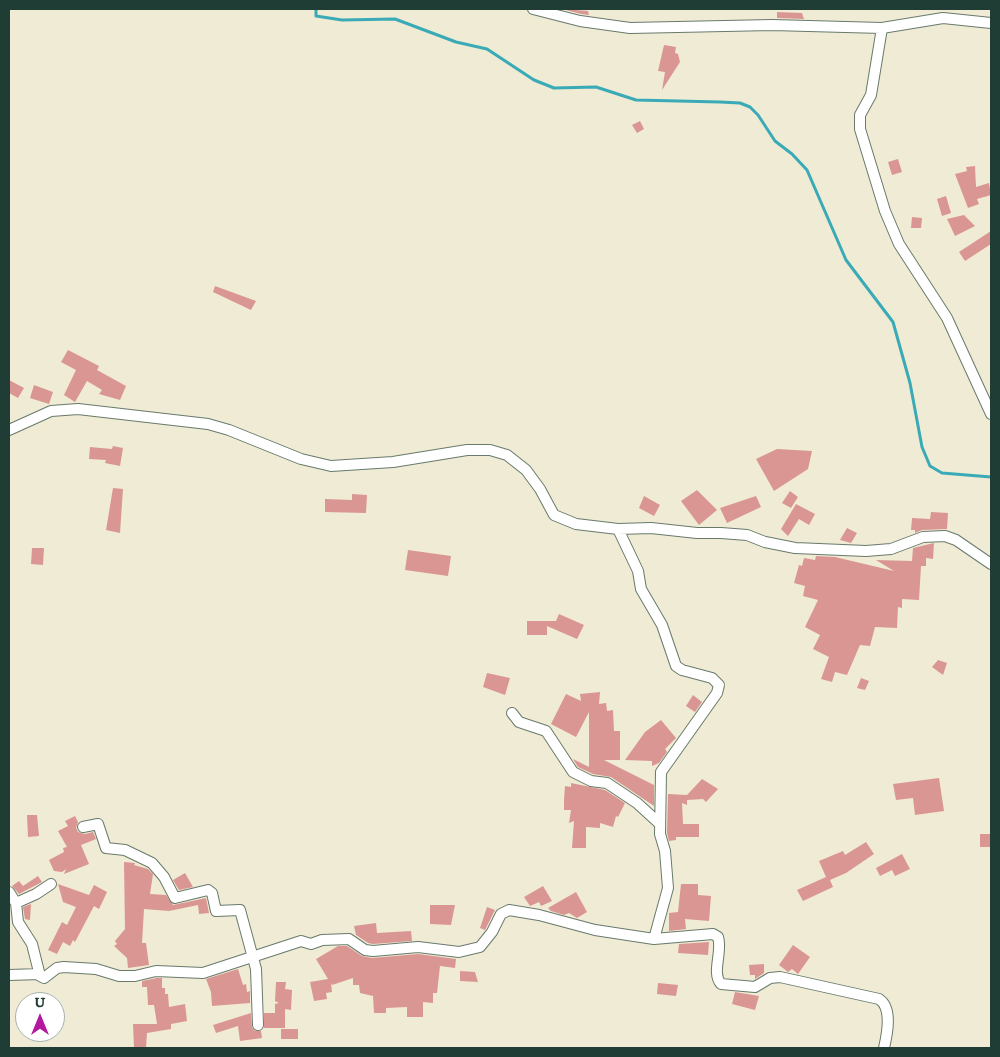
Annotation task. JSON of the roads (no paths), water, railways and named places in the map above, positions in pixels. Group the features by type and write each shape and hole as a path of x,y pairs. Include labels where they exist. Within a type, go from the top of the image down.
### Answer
{"street":[{"path":"533,9 580,21 630,28 772,25 882,28 943,18 991,23"},
{"path":"882,28 871,95 860,115 860,128 899,244 947,318 991,414"},
{"path":"9,430 51,411 78,409 208,424 229,430 288,455 331,466 384,463 467,450 490,450 507,455 526,470 540,489 552,513 558,518 576,524 618,529 651,528 697,533 721,532 747,535 765,542 788,547 866,552 891,549 923,537 945,536 956,540 991,564"},
{"path":"618,529 638,571 641,589 662,625 676,666 682,670 712,678 719,685 717,693 661,772 660,836 665,851 664,865 668,888 654,939"},
{"path":"512,714 519,722 547,732 573,772 591,781 606,783 637,803 660,824"},
{"path":"83,827 97,824 102,832 105,847 125,850 152,863 164,877 175,898 208,890 212,893 216,911 239,910 256,969 258,1025"},
{"path":"16,903 36,894 51,884"},
{"path":"9,892 16,903 18,922 32,944 40,974 45,978 57,968 96,969 119,976 135,976 156,971 204,973 297,942 311,944 335,939 352,940 362,948 373,952 418,947 459,952 480,947 492,932 501,914 509,910 539,915 596,930 654,939 709,934 716,936 720,947 717,978 720,984 755,988 770,978 780,977 879,999 883,1002 887,1011 887,1035 884,1048"},
{"path":"9,975 40,974"}],"waterway":[{"path":"316,9 316,16 342,20 395,19 456,42 487,49 534,80 554,88 596,87 636,100 740,103 750,107 758,115 775,141 792,154 807,170 846,260 893,322 910,383 922,447 930,466 942,473 991,477"}]}
